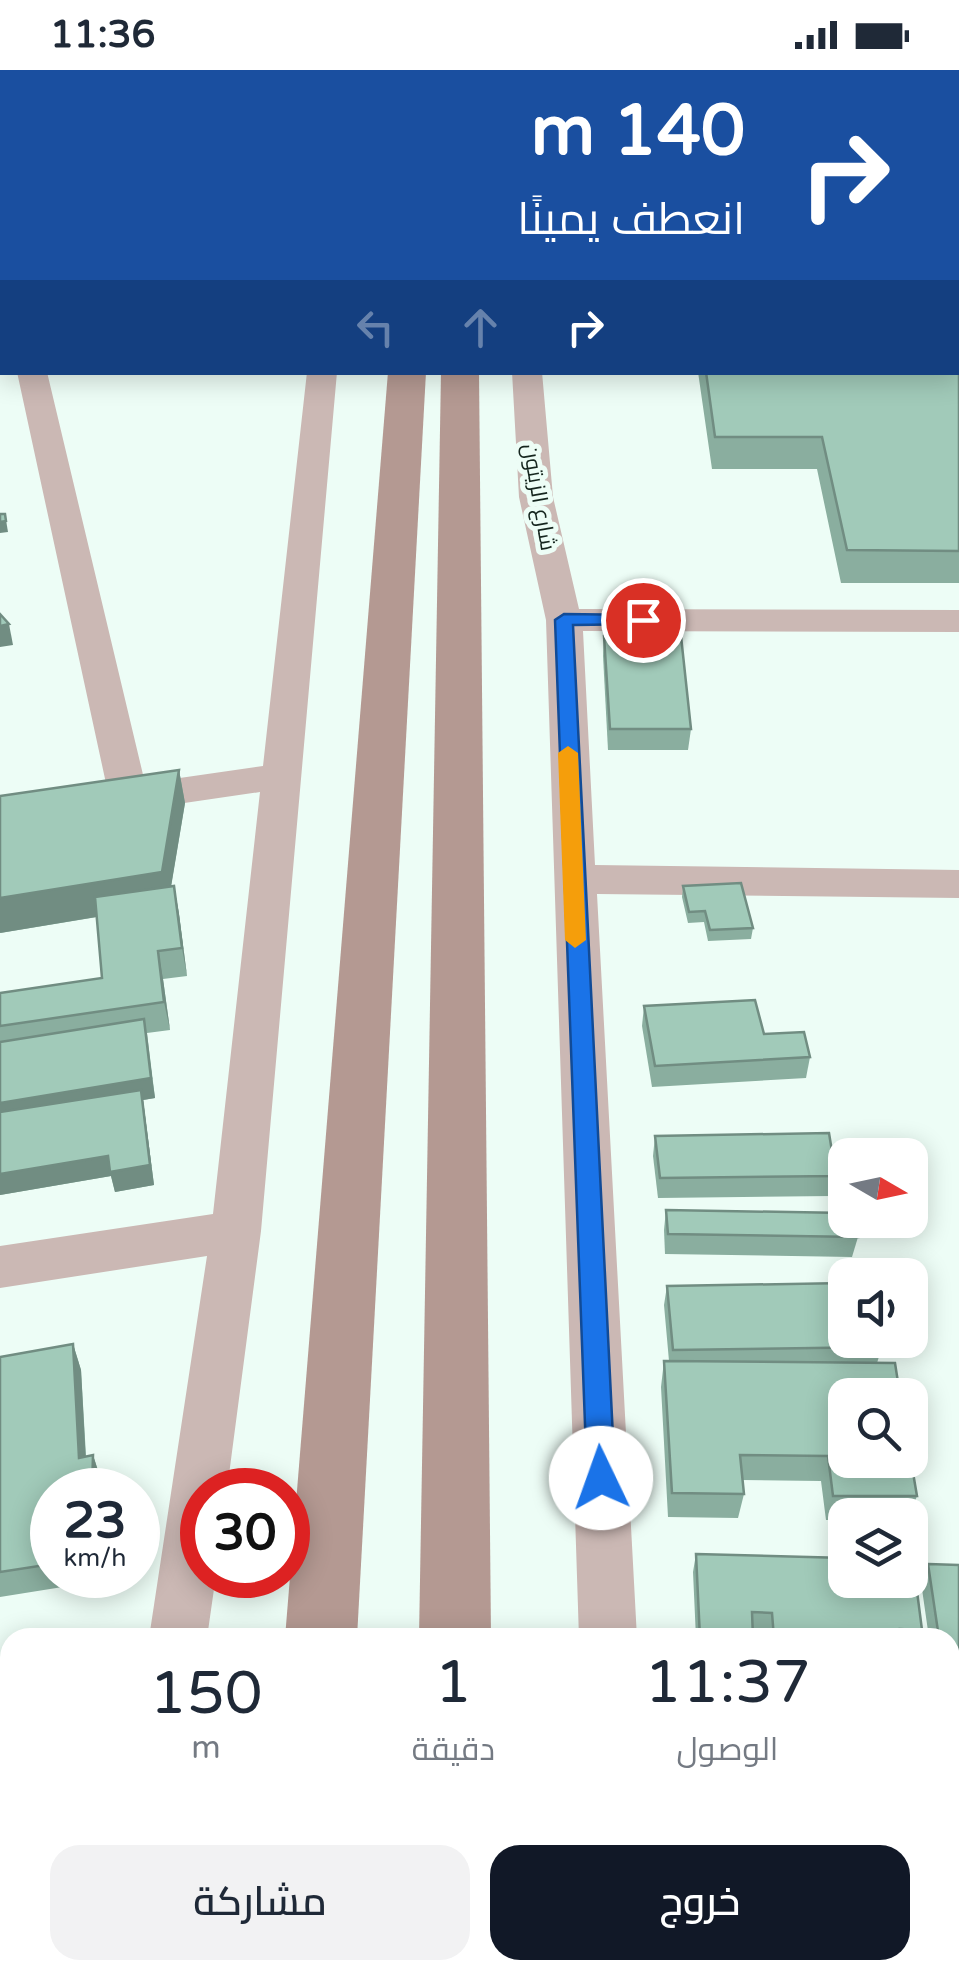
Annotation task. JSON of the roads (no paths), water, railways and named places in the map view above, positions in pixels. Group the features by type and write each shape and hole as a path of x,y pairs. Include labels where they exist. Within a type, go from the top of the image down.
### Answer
{"main road":[{"path":"323,1628 407,375"},
{"path":"455,1628 460,375"}],"street":[{"path":"33,375 129,798"},
{"path":"179,1628 236,1231 322,375"},
{"name":"شارع الزيتون","path":"526,375 536,497 564,620 608,1628"},
{"path":"564,620 959,621"},
{"path":"0,817 282,776"},
{"path":"573,879 959,884"},
{"path":"0,1267 236,1231"}]}
